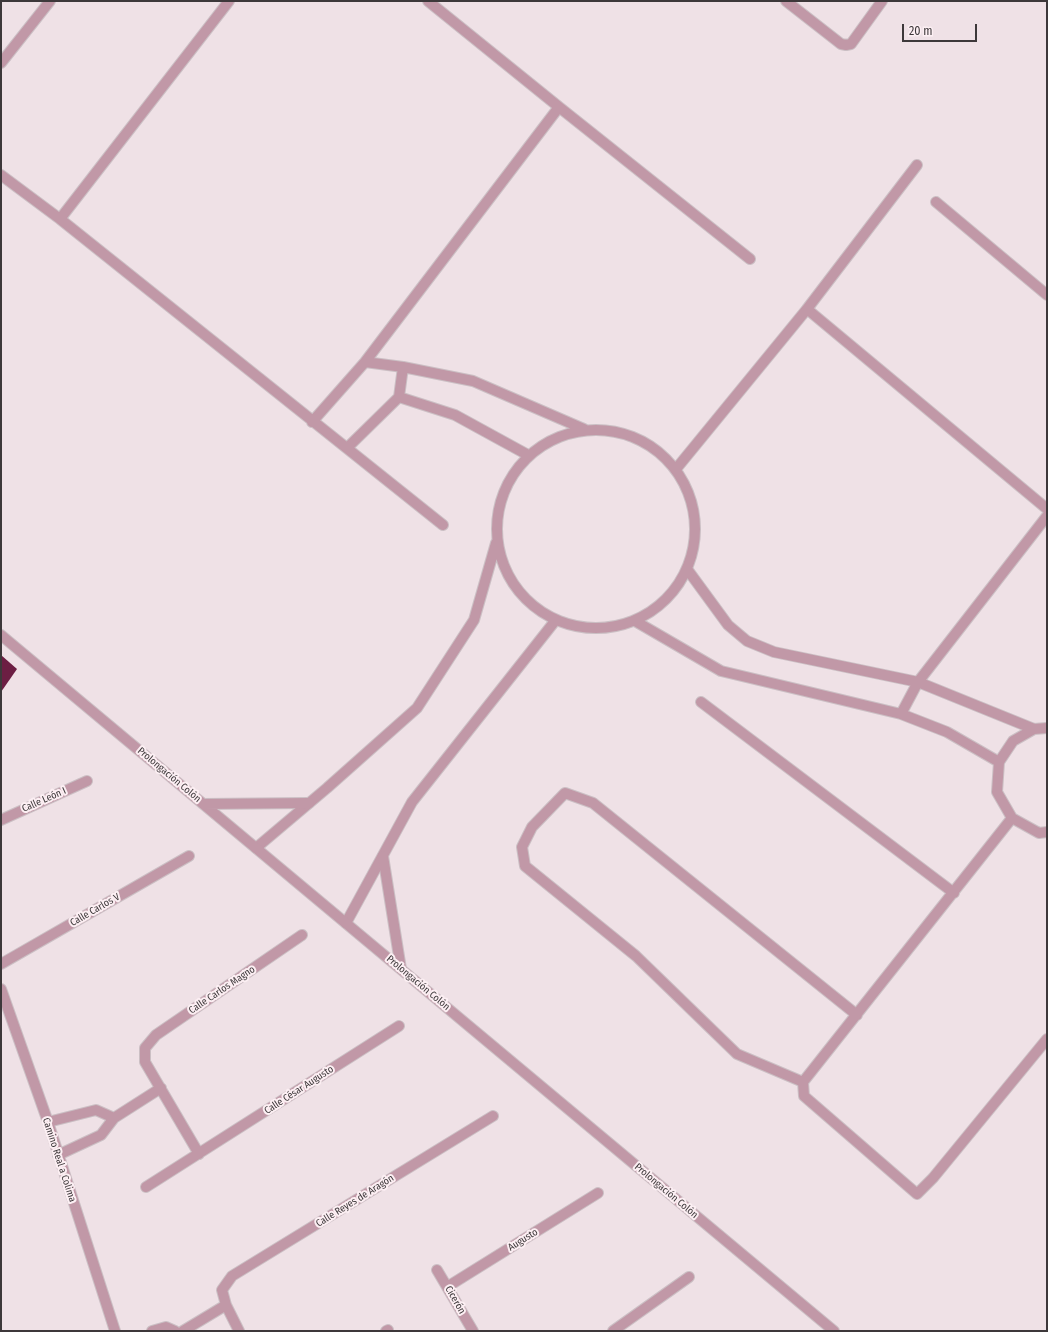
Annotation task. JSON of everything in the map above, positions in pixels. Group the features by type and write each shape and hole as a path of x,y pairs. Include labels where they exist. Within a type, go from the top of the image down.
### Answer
{"street":[{"path":"1,63 50,1"},
{"path":"60,219 229,1"},
{"path":"428,1 750,259"},
{"path":"786,1 841,44 846,45 852,44 882,1"},
{"path":"312,422 366,362 559,107"},
{"path":"676,469 807,309 918,165"},
{"path":"1,175 60,219 442,525"},
{"path":"936,202 1047,295"},
{"path":"807,309 1047,509"},
{"path":"366,362 403,367 474,381 584,429"},
{"path":"347,448 399,397 403,367"},
{"path":"399,397 455,415 528,455"},
{"path":"256,848 417,708 474,620 496,543 497,511 508,480 528,455 554,438 584,429 610,429 636,437 658,450 676,469 689,492 695,518 694,544 687,569 674,590 656,608 635,621 608,628 581,628 556,621 527,602 507,575 496,543"},
{"path":"901,714 918,682 1047,516"},
{"path":"687,569 728,625 747,641 774,652 918,682 1034,728 1047,728"},
{"path":"346,923 412,802 556,621"},
{"path":"635,621 721,671 901,714 947,732 999,762"},
{"name":"Prolongación Colón","path":"1,635 834,1331"},
{"path":"701,702 954,893"},
{"path":"1034,728 1013,741 999,762 997,792 1012,818 1038,833 1047,832"},
{"name":"Calle León I","path":"1,820 87,781"},
{"path":"803,1082 737,1054 636,956 525,866 522,847 532,827 565,793 593,803 857,1015"},
{"path":"203,804 309,803"},
{"path":"1012,818 803,1082 804,1096 917,1194 932,1178 1047,1039"},
{"name":"Calle Carlos V","path":"1,964 190,856"},
{"path":"383,856 401,969"},
{"name":"Calle Carlos Magno","path":"161,1088 145,1062 145,1048 156,1035 302,935"},
{"name":"Camino Real a Colima","path":"1,989 48,1122 115,1331"},
{"name":"Calle César Augusto","path":"146,1187 399,1026"},
{"path":"58,1155 101,1135 114,1118 161,1088 198,1154"},
{"path":"48,1122 96,1110 114,1118"},
{"name":"Calle Reyes de Aragón","path":"226,1306 222,1290 232,1276 493,1116"},
{"name":"Augusto","path":"447,1287 598,1194"},
{"name":"Cicerón","path":"437,1270 473,1331"},
{"path":"613,1331 689,1277"},
{"path":"183,1331 226,1306 239,1331"},
{"path":"152,1331 166,1327 175,1331"}],"building":[{"path":"1,655 17,669 1,692"}]}
